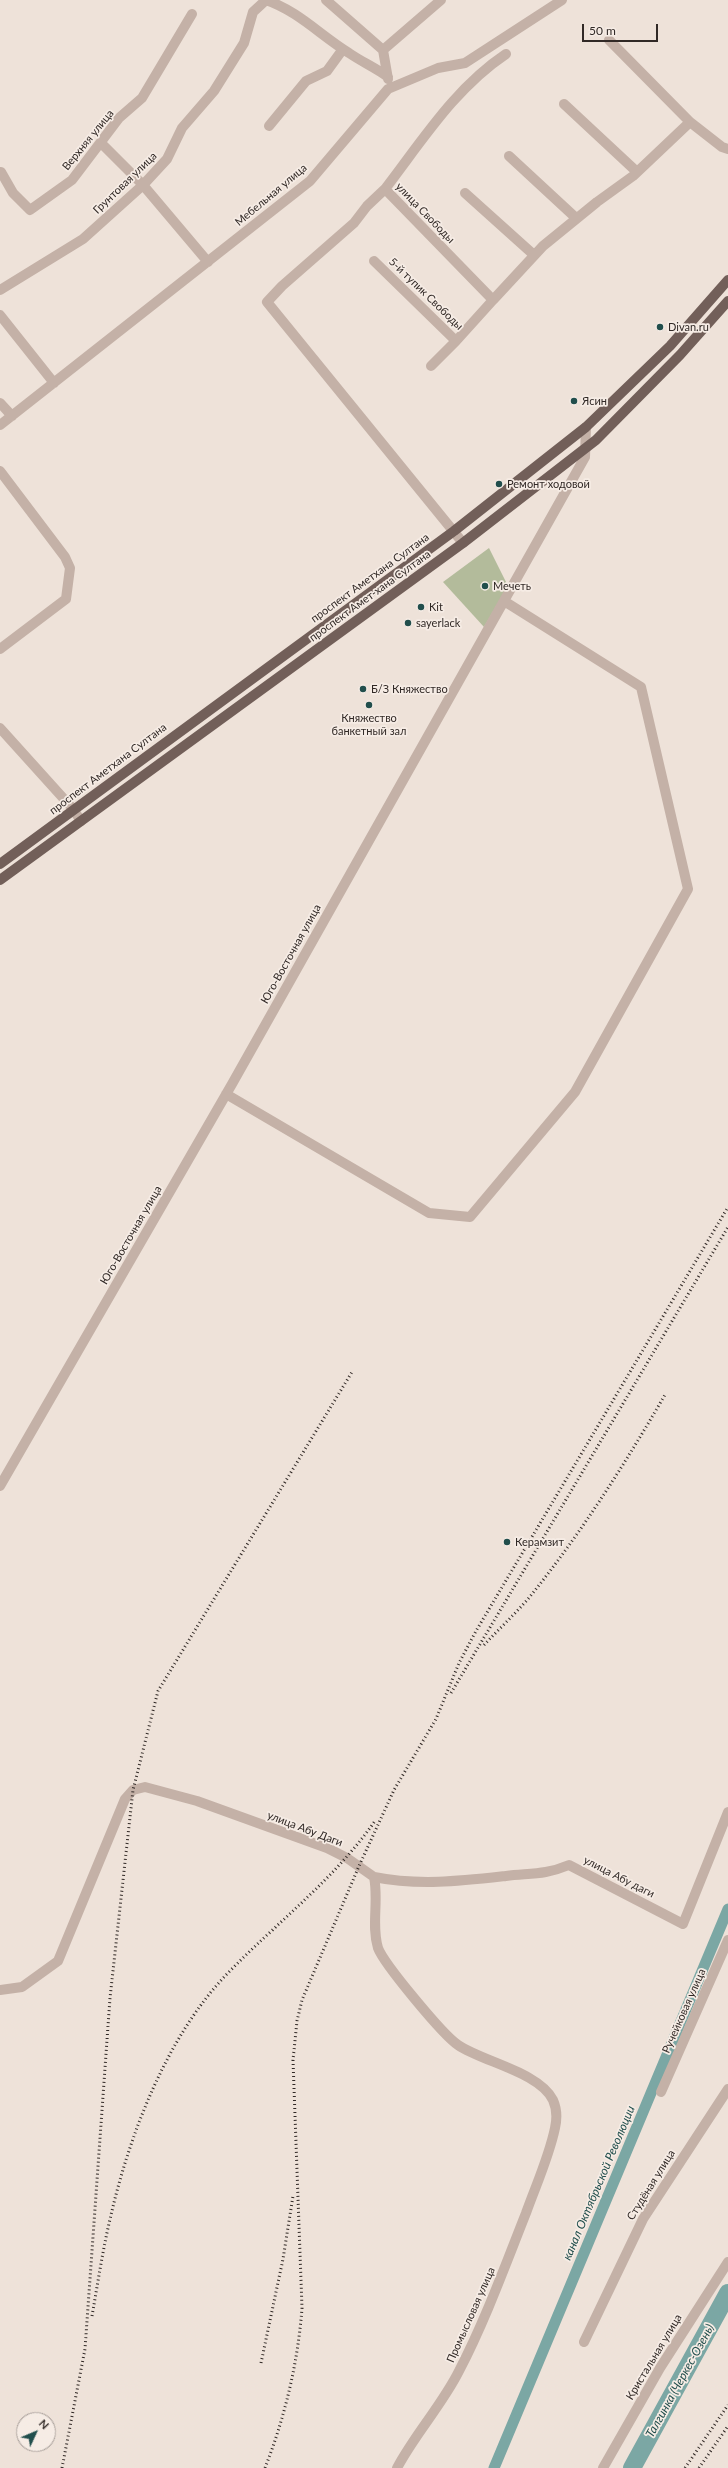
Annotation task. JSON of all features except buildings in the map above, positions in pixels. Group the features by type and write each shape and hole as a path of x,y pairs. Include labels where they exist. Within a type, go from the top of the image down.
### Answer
{"main road":[{"name":"проспект Аметхана Султана","path":"0,864 73,808 454,531 586,428 670,346 728,280"},
{"name":"проспект Амет-хана Султана","path":"0,880 464,543 585,449 680,355 728,301"}],"street":[{"name":"Грунтовая улица","path":"0,290 83,240 143,185 167,159 182,128 214,91 244,43 253,12 266,0 285,6 343,49 388,77"},
{"path":"326,0 383,50 388,77 388,89"},
{"path":"383,50 441,0"},
{"name":"Мебельная улица","path":"0,425 310,181 388,89 438,68 465,63 562,0"},
{"name":"Верхняя улица","path":"1,172 13,193 30,210 72,180 102,144 119,118 142,98 192,14"},
{"path":"609,40 690,122 722,147 728,149"},
{"path":"269,126 306,81 327,71 343,49"},
{"path":"385,189 454,99 486,67 506,54"},
{"path":"564,104 637,172"},
{"path":"493,300 534,255 576,218 637,172 690,122"},
{"path":"102,144 143,185 208,262"},
{"path":"509,156 576,218"},
{"name":"улица Свободы","path":"464,543 267,302 282,286 354,223 367,206 385,189 493,300"},
{"path":"465,193 534,255"},
{"name":"5-й тупик Свободы","path":"374,261 456,341 493,300"},
{"path":"0,315 54,383"},
{"path":"431,366 456,341"},
{"path":"0,403 12,416"},
{"name":"Юго-Восточная улица","path":"0,1486 226,1094 585,457 586,428"},
{"path":"0,471 64,557 70,568 66,599 0,648"},
{"path":"226,1094 429,1214 470,1217 578,1085 688,889 641,687 504,601"},
{"path":"0,728 73,808 81,821"},
{"name":"улица Абу Даги","path":"0,1990 22,1987 58,1961 125,1799 133,1790 145,1787 197,1801 327,1848 347,1858 374,1877"},
{"name":"улица Абу даги","path":"374,1877 419,1883 458,1882 548,1873 569,1865 683,1924 728,1812"},
{"name":"Промысловая улица","path":"374,1877 376,1889 374,1930 379,1950 391,1970 457,2044 530,2079 542,2087 552,2099 557,2113 555,2128 545,2161 504,2270 459,2372 397,2468"},
{"name":"Ручейковая улица","path":"661,2092 728,1940"},
{"name":"Студёная улица","path":"584,2342 643,2219 728,2089"},
{"name":"Кристальная улица","path":"603,2468 660,2368 728,2262"}],"green space":[{"path":"489,548 508,586 484,627 443,582"}],"waterway":[{"name":"канал Октябрьской Революции","path":"494,2468 728,1909"},
{"name":"Талгинка (Черкес-Озень)","path":"632,2468 728,2293"}],"railway":[{"path":"265,2468 279,2429 290,2389 302,2308 293,2060 297,2021 302,2000 359,1866 394,1790 436,1719 459,1663 476,1631 728,1207"},
{"path":"451,1693 728,1227"},
{"path":"62,2468 85,2349 110,1998 133,1790 158,1691 352,1372"},
{"path":"484,1645 528,1599 566,1550 618,1473 666,1393"},
{"path":"92,2316 111,2215 129,2152 140,2119 154,2088 186,2027 205,2000 226,1975 323,1882 359,1843 375,1821"},
{"path":"261,2363 283,2259 293,2196"},
{"path":"685,2468 728,2405"},
{"path":"699,2468 728,2426"}],"place":[{"name":"Divan.ru","path":"660,327"},
{"name":"Ясин","path":"574,401"},
{"name":"Ремонт ходовой","path":"499,484"},
{"name":"Мечеть","path":"485,586"},
{"name":"Kit","path":"421,607"},
{"name":"sayerlack","path":"408,623"},
{"name":"Б/З Княжество","path":"363,689"},
{"name":"Княжество банкетный зал","path":"369,705"},
{"name":"Керамзит","path":"507,1542"}]}
